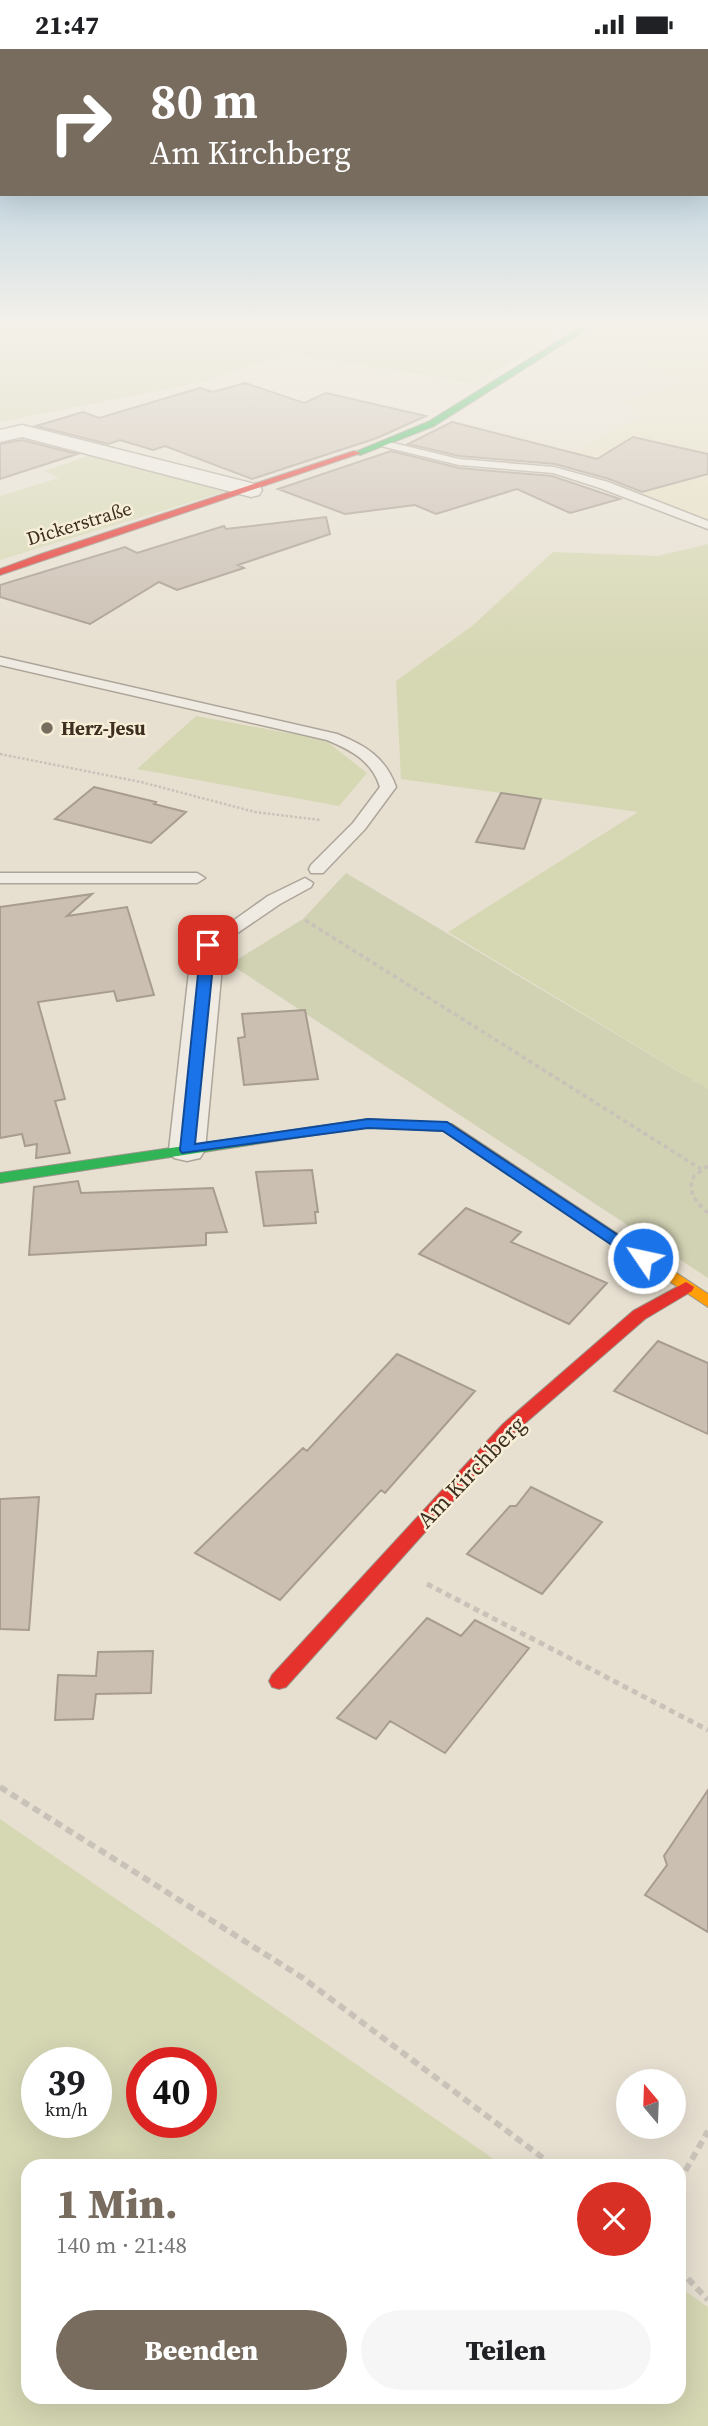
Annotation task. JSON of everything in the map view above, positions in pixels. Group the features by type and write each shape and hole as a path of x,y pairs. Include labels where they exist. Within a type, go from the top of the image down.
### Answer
{"street":[{"path":"41,436 251,490"},
{"name":"Dickerstraße","path":"0,572 71,546 251,490 402,436"},
{"path":"187,1150 208,945"},
{"path":"0,1178 368,1123 447,1127 708,1302"},
{"name":"Am Kirchberg","path":"279,1681 509,1429 639,1315 686,1287"}],"lane":[{"path":"385,444 459,462 554,470 604,485 708,525"},
{"path":"0,661 332,737 364,750 386,778 388,787 359,825 317,869"},
{"path":"0,878 197,878"},
{"path":"208,945 274,900 305,883"}],"path":[{"path":"0,754 141,782 255,812 359,825"},
{"path":"274,900 701,1169"},
{"path":"708,1166 692,1177 690,1185 691,1196 708,1213"},
{"path":"386,1563 708,1730"},
{"path":"0,1787 303,1978 544,2159"},
{"path":"686,2170 708,2131"},
{"path":"686,2276 708,2299"}],"shaded area":[{"path":"605,436 708,436 708,519 648,498 562,458"}],"green space":[{"path":"96,453 224,492 0,560 0,496 59,478 45,471"},
{"path":"708,544 708,1089 448,932 638,812 401,779 396,681 472,626 553,552 658,556"},
{"path":"196,716 325,740 367,773 339,806 137,769"},
{"path":"346,873 708,1089 708,1278 230,964 303,919"},
{"path":"0,1819 494,2159 21,2159 21,2404 686,2404 686,2292 708,2307 708,2426 0,2426"}],"building":[{"path":"76,436 382,436 252,479 165,446 153,450 120,440 108,444"},
{"path":"424,436 507,436 597,459 633,437 708,454 708,474 642,492 609,479 555,464 459,456 408,444"},
{"path":"22,440 77,454 0,479 0,444"},
{"path":"391,451 459,468 552,476 620,499 570,513 517,489 436,514 415,505 345,514 278,489"},
{"path":"326,517 330,534 238,565 244,568 177,590 159,582 90,624 0,597 0,585 125,547 137,553 224,526 226,529"},
{"path":"94,787 186,812 151,843 55,819"},
{"path":"501,793 541,799 524,849 476,842"},
{"path":"92,894 67,916 127,907 154,995 117,1001 114,991 38,1002 65,1099 55,1101 70,1153 36,1158 37,1144 25,1146 22,1134 0,1138 0,907"},
{"path":"305,1010 318,1079 244,1085 238,1038 245,1037 242,1014"},
{"path":"312,1170 318,1212 315,1212 316,1223 264,1226 256,1172"},
{"path":"78,1181 81,1193 213,1188 227,1232 206,1233 206,1245 29,1255 34,1187"},
{"path":"466,1208 521,1232 511,1242 607,1283 569,1324 419,1254"},
{"path":"658,1341 708,1363 708,1434 614,1391"},
{"path":"397,1354 475,1391 385,1493 381,1490 280,1600 195,1553 303,1448 307,1451"},
{"path":"531,1487 602,1522 542,1594 467,1554 510,1506 516,1506"},
{"path":"39,1497 29,1630 0,1629 0,1499"},
{"path":"427,1618 461,1636 475,1620 529,1648 445,1753 390,1721 376,1739 337,1718"},
{"path":"153,1651 151,1693 96,1694 93,1719 55,1720 58,1675 96,1676 98,1652"},
{"path":"708,1790 708,1932 645,1895 667,1865 664,1856"}],"traffic: fast":[{"path":"357,453 401,436"},
{"path":"0,1178 355,1125"}],"traffic: slow":[{"path":"355,1125 368,1123 447,1127 708,1302"}],"traffic: jam":[{"path":"0,572 357,453"},
{"path":"279,1681 509,1428 639,1315 686,1287"}],"place":[{"name":"Herz-Jesu","path":"47,728"}],"route":[{"path":"208,945 187,1150 368,1123 447,1127 643,1258"}]}
